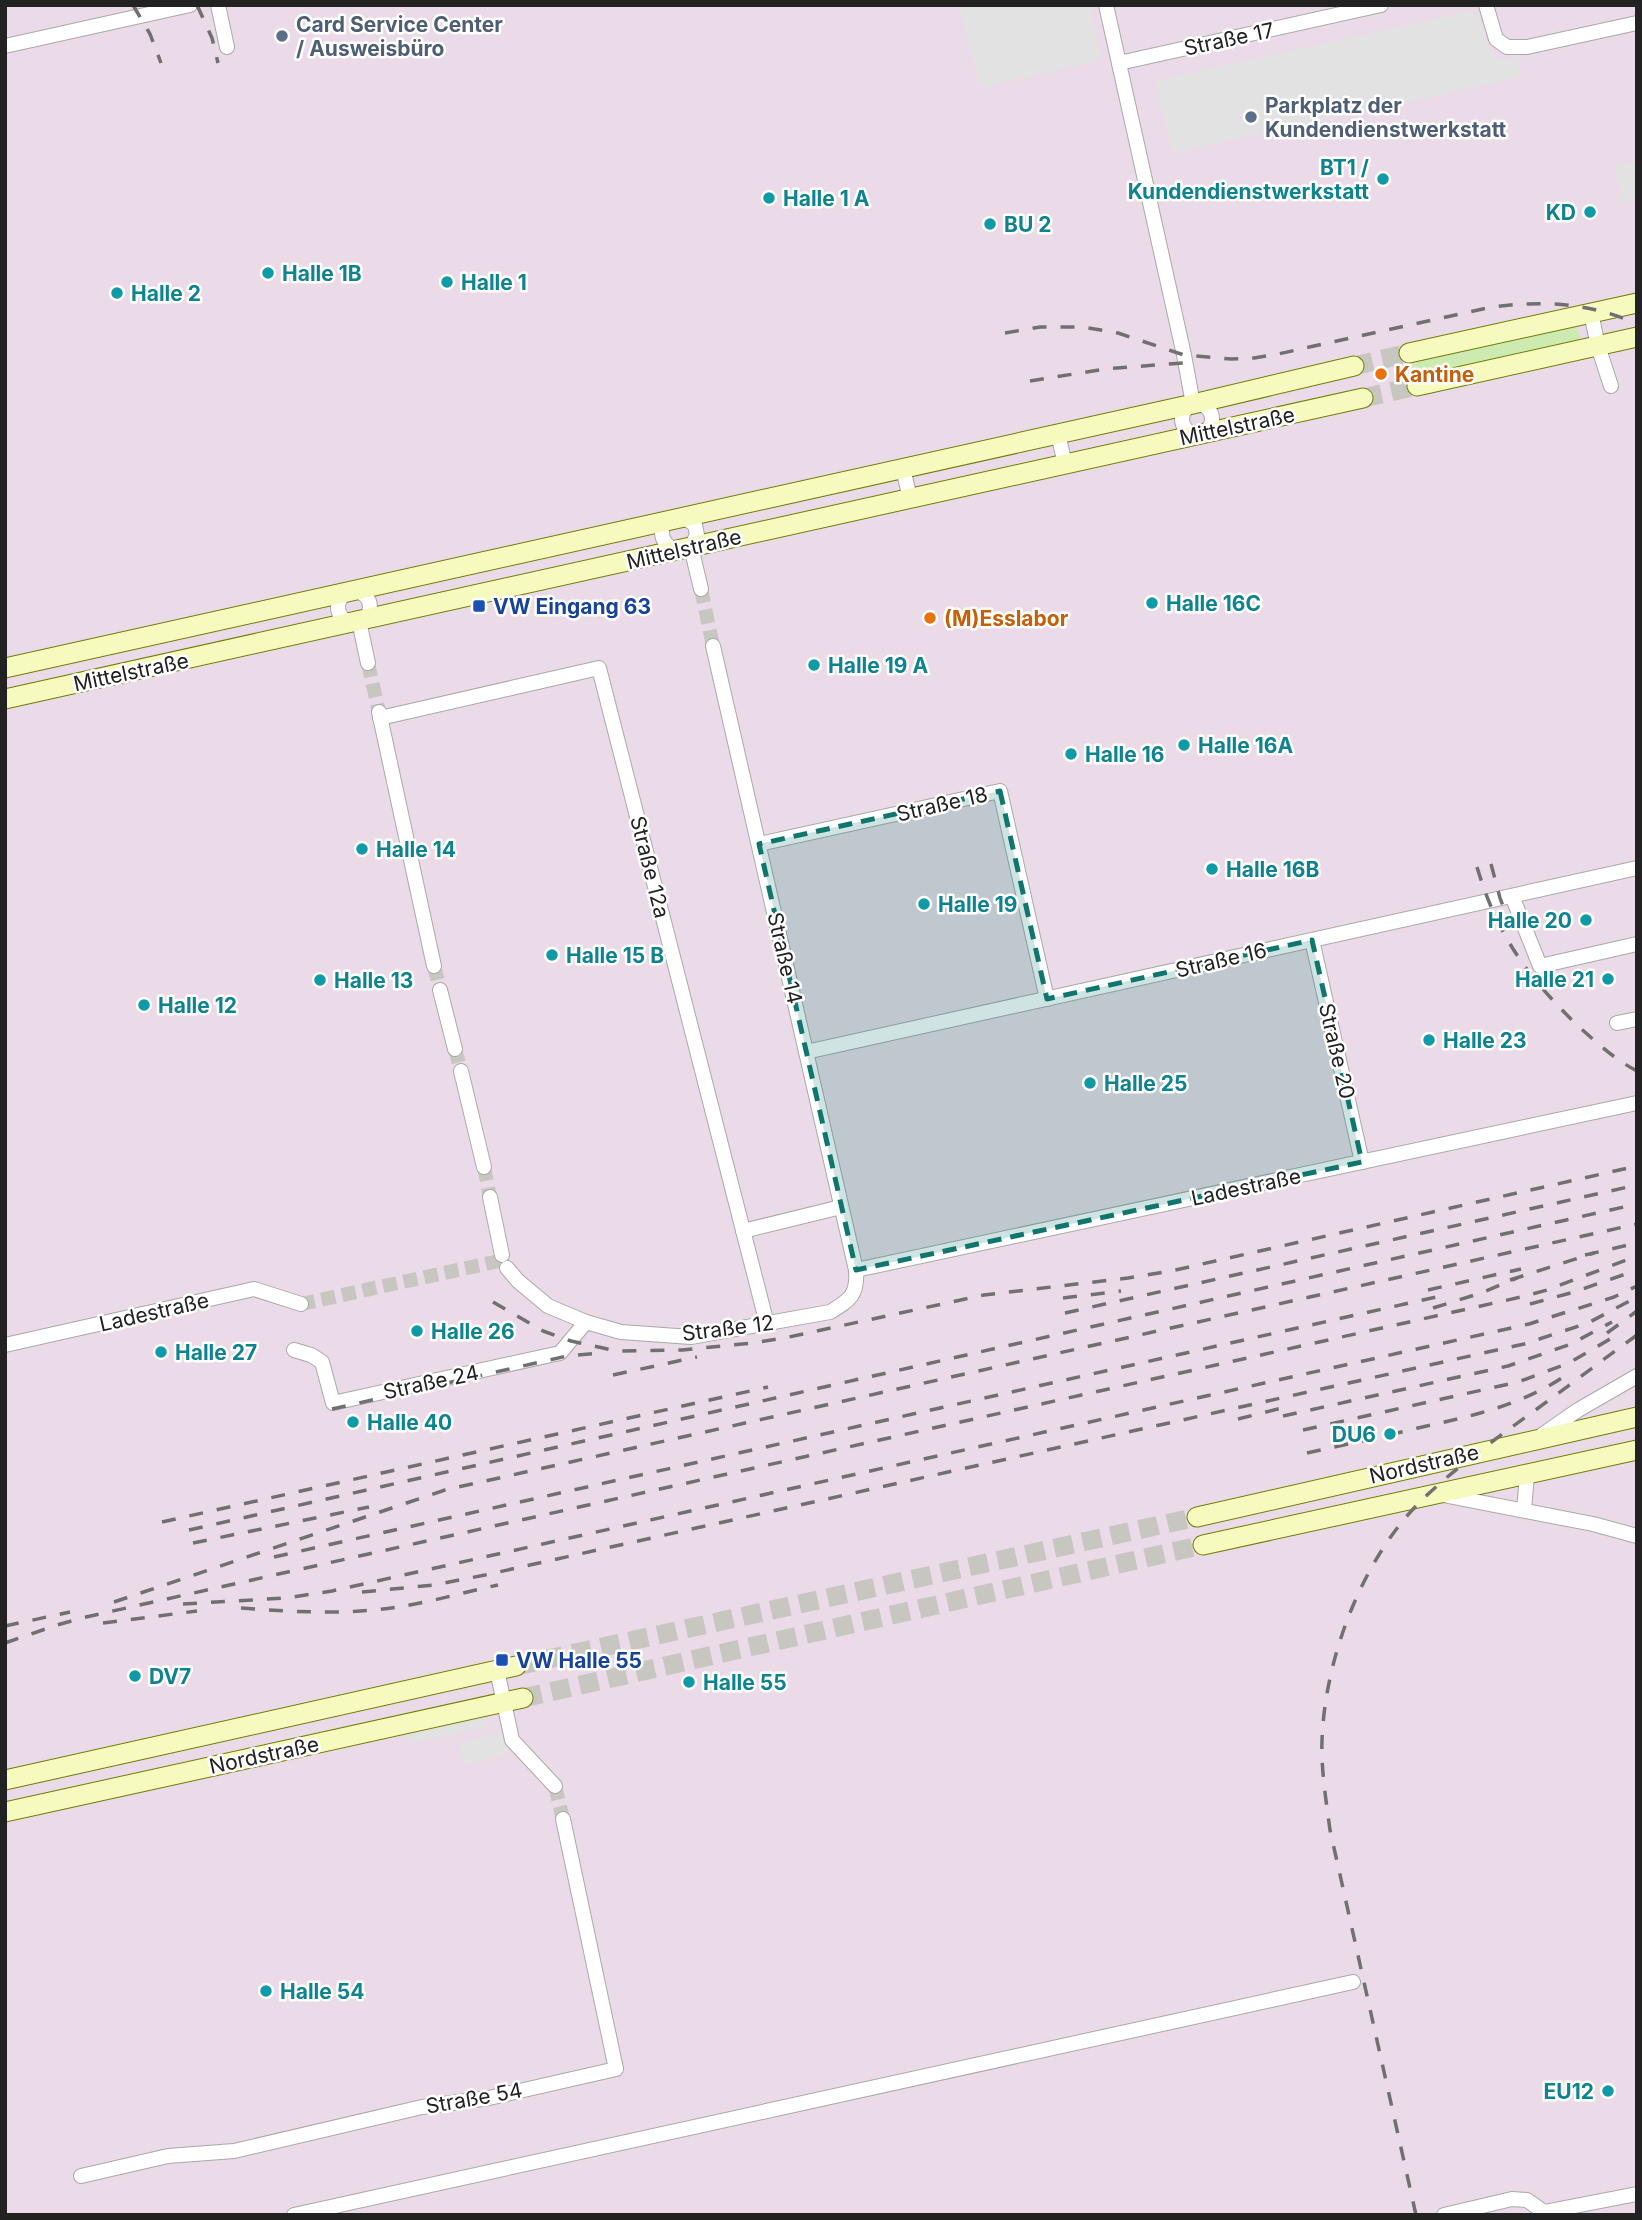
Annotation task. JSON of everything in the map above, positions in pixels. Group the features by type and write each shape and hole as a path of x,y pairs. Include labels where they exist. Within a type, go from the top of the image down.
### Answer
{"street":[{"path":"5,46 190,5"},
{"path":"218,5 227,47"},
{"path":"1106,5 1184,355 1192,404"},
{"name":"Straße 17","path":"1119,63 1381,5"},
{"path":"1486,5 1496,38 1507,47 1527,47 1637,23"},
{"path":"1409,353 1637,303"},
{"path":"1591,313 1611,386"},
{"path":"1417,386 1637,337"},
{"name":"Mittelstraße","path":"5,668 1354,366"},
{"name":"Mittelstraße","path":"5,699 1363,398"},
{"path":"1192,404 1206,406 1212,416 1210,427 1202,433 1190,432 1182,423 1184,411 1192,404"},
{"path":"1058,434 1065,464"},
{"path":"903,469 910,498"},
{"path":"683,549 697,535 695,525 676,519 662,527 661,536 664,543 683,549 701,589"},
{"path":"352,591 359,591 370,604 368,614 359,621 345,621 338,610 341,596 352,591"},
{"path":"359,621 368,663"},
{"name":"Straße 14","path":"713,646 856,1270"},
{"name":"Straße 12a","path":"434,966 380,715 599,668 767,1324"},
{"name":"Straße 18","path":"759,844 1000,791 1047,999"},
{"name":"Straße 16","path":"806,1052 1637,868"},
{"path":"1512,895 1540,966 1637,944"},
{"name":"Straße 20","path":"1312,940 1362,1162"},
{"path":"440,990 455,1049"},
{"path":"1617,1023 1637,1019"},
{"path":"461,1071 484,1167"},
{"name":"Ladestraße","path":"856,1270 1637,1103"},
{"name":"Straße 12","path":"490,1197 505,1261 518,1281 548,1306 586,1322 621,1332 691,1336 830,1312 850,1300 857,1285 856,1270"},
{"path":"743,1231 841,1207"},
{"name":"Ladestraße","path":"5,1345 254,1289 301,1304"},
{"name":"Straße 24","path":"294,1350 311,1355 322,1362 333,1403 560,1353 586,1322"},
{"path":"1535,1440 1578,1410 1637,1376"},
{"name":"Nordstraße","path":"1637,1417 1205,1515 1211,1543 1637,1450"},
{"path":"1524,1510 1527,1475"},
{"path":"1438,1494 1593,1524 1637,1536"},
{"path":"507,1668 514,1700 513,1740 555,1786"},
{"name":"Nordstraße","path":"5,1780 507,1668"},
{"name":"Nordstraße","path":"5,1812 514,1700"},
{"path":"252,1725 259,1756"},
{"path":"212,1734 219,1764"},
{"name":"Straße 54","path":"81,2176 168,2156 234,2151 422,2107 489,2098 616,2069 563,1819"},
{"path":"294,2215 1353,1982"},
{"path":"1444,2215 1512,2199 1527,2200 1544,2214 1637,2194"}],"highlighted area":[{"path":"1000,791 1047,999 1312,940 1362,1162 856,1270 759,844"}],"shaded area":[{"path":"5,5 1637,5 1637,2215 5,2215"},
{"path":"959,5 1089,5 1102,59 980,88"},
{"name":"Parkplatz der Kundendienstwerkstatt","path":"1471,11 1480,17 1487,46 1493,55 1500,60 1517,57 1521,77 1172,153 1155,81"},
{"path":"1637,162 1637,199 1623,202 1614,167"},
{"path":"481,1717 488,1726 410,1743 403,1734"},
{"path":"502,1732 508,1755 464,1765 459,1743"}],"green space":[{"path":"1573,327 1578,330 1580,337 1577,343 1415,379 1412,363"}],"tunnel":[{"path":"1354,366 1409,353"},
{"path":"1363,398 1417,386"},
{"path":"701,589 713,646"},
{"path":"368,663 379,712"},
{"path":"434,966 440,990"},
{"path":"455,1049 461,1071"},
{"path":"484,1167 490,1197"},
{"path":"301,1304 504,1260"},
{"path":"516,1666 1197,1517"},
{"path":"523,1698 1203,1545"},
{"path":"555,1786 563,1819"}],"railway":[{"path":"133,5 150,34 161,63"},
{"path":"197,5 212,38 218,63"},
{"path":"1005,333 1040,327 1083,327 1118,333 1184,355 1231,359 1278,354 1506,305 1582,307 1637,324"},
{"path":"1030,381 1105,369 1194,362"},
{"path":"1491,864 1512,930"},
{"path":"1477,867 1504,934 1543,989 1598,1044 1637,1071"},
{"path":"493,1302 543,1331 571,1341 617,1351 682,1350 753,1343 984,1295 1171,1271 1637,1166"},
{"path":"1065,1313 1637,1185"},
{"path":"189,1530 1637,1204"},
{"path":"114,1602 445,1490 1637,1224"},
{"path":"1585,1255 1637,1243"},
{"path":"1510,1280 1594,1253"},
{"path":"5,1643 86,1617 1521,1297 1637,1256"},
{"path":"1428,1290 1521,1269"},
{"path":"1530,1304 1637,1270"},
{"path":"1433,1308 1517,1278"},
{"path":"183,1604 286,1598 332,1591 1529,1324 1614,1297 1637,1286"},
{"path":"1063,1298 1121,1291"},
{"path":"274,1557 1445,1295"},
{"path":"362,1592 434,1585 485,1575 1524,1344 1588,1323 1637,1297"},
{"path":"1607,1333 1637,1311"},
{"path":"1283,1416 1508,1366 1571,1344 1612,1322"},
{"path":"1303,1430 1518,1382 1569,1363 1622,1332"},
{"path":"1416,2215 1330,1830 1322,1740 1331,1675 1352,1608 1384,1547 1404,1520 1426,1496 1463,1464 1637,1335"},
{"path":"332,1409 567,1356 601,1353"},
{"path":"613,1375 697,1357"},
{"path":"1307,1453 1497,1408 1534,1393 1569,1373"},
{"path":"162,1522 768,1387"},
{"path":"1238,1419 1282,1408"},
{"path":"193,1543 369,1507"},
{"path":"241,1608 320,1612 378,1610 498,1585"},
{"path":"103,1623 197,1611"},
{"path":"5,1626 70,1612"}],"place":[{"name":"Card Service Center / Ausweisbüro","path":"282,36"},
{"name":"Parkplatz der Kundendienstwerkstatt","path":"1251,117"},
{"name":"BT1 / Kundendienstwerkstatt","path":"1383,179"},
{"name":"Halle 1 A","path":"769,198"},
{"name":"KD","path":"1590,212"},
{"name":"BU 2","path":"990,224"},
{"name":"Halle 1B","path":"268,273"},
{"name":"Halle 1","path":"447,282"},
{"name":"Halle 2","path":"117,293"},
{"name":"Kantine","path":"1381,374"},
{"name":"Halle 16C","path":"1152,603"},
{"name":"VW Eingang 63","path":"479,606"},
{"name":"(M)Esslabor","path":"930,618"},
{"name":"Halle 19 A","path":"814,665"},
{"name":"Halle 16A","path":"1184,745"},
{"name":"Halle 16","path":"1071,754"},
{"name":"Halle 14","path":"362,849"},
{"name":"Halle 16B","path":"1212,869"},
{"name":"Halle 19","path":"924,904"},
{"name":"Halle 20","path":"1586,920"},
{"name":"Halle 15 B","path":"552,955"},
{"name":"Halle 21","path":"1608,979"},
{"name":"Halle 13","path":"320,980"},
{"name":"Halle 12","path":"144,1005"},
{"name":"Halle 23","path":"1429,1040"},
{"name":"Halle 25","path":"1090,1083"},
{"name":"Halle 26","path":"417,1331"},
{"name":"Halle 27","path":"161,1352"},
{"name":"Halle 40","path":"353,1422"},
{"name":"DU6","path":"1390,1434"},
{"name":"VW Halle 55","path":"502,1660"},
{"name":"DV7","path":"135,1676"},
{"name":"Halle 55","path":"689,1682"},
{"name":"Halle 54","path":"266,1991"},
{"name":"EU12","path":"1608,2091"}]}
